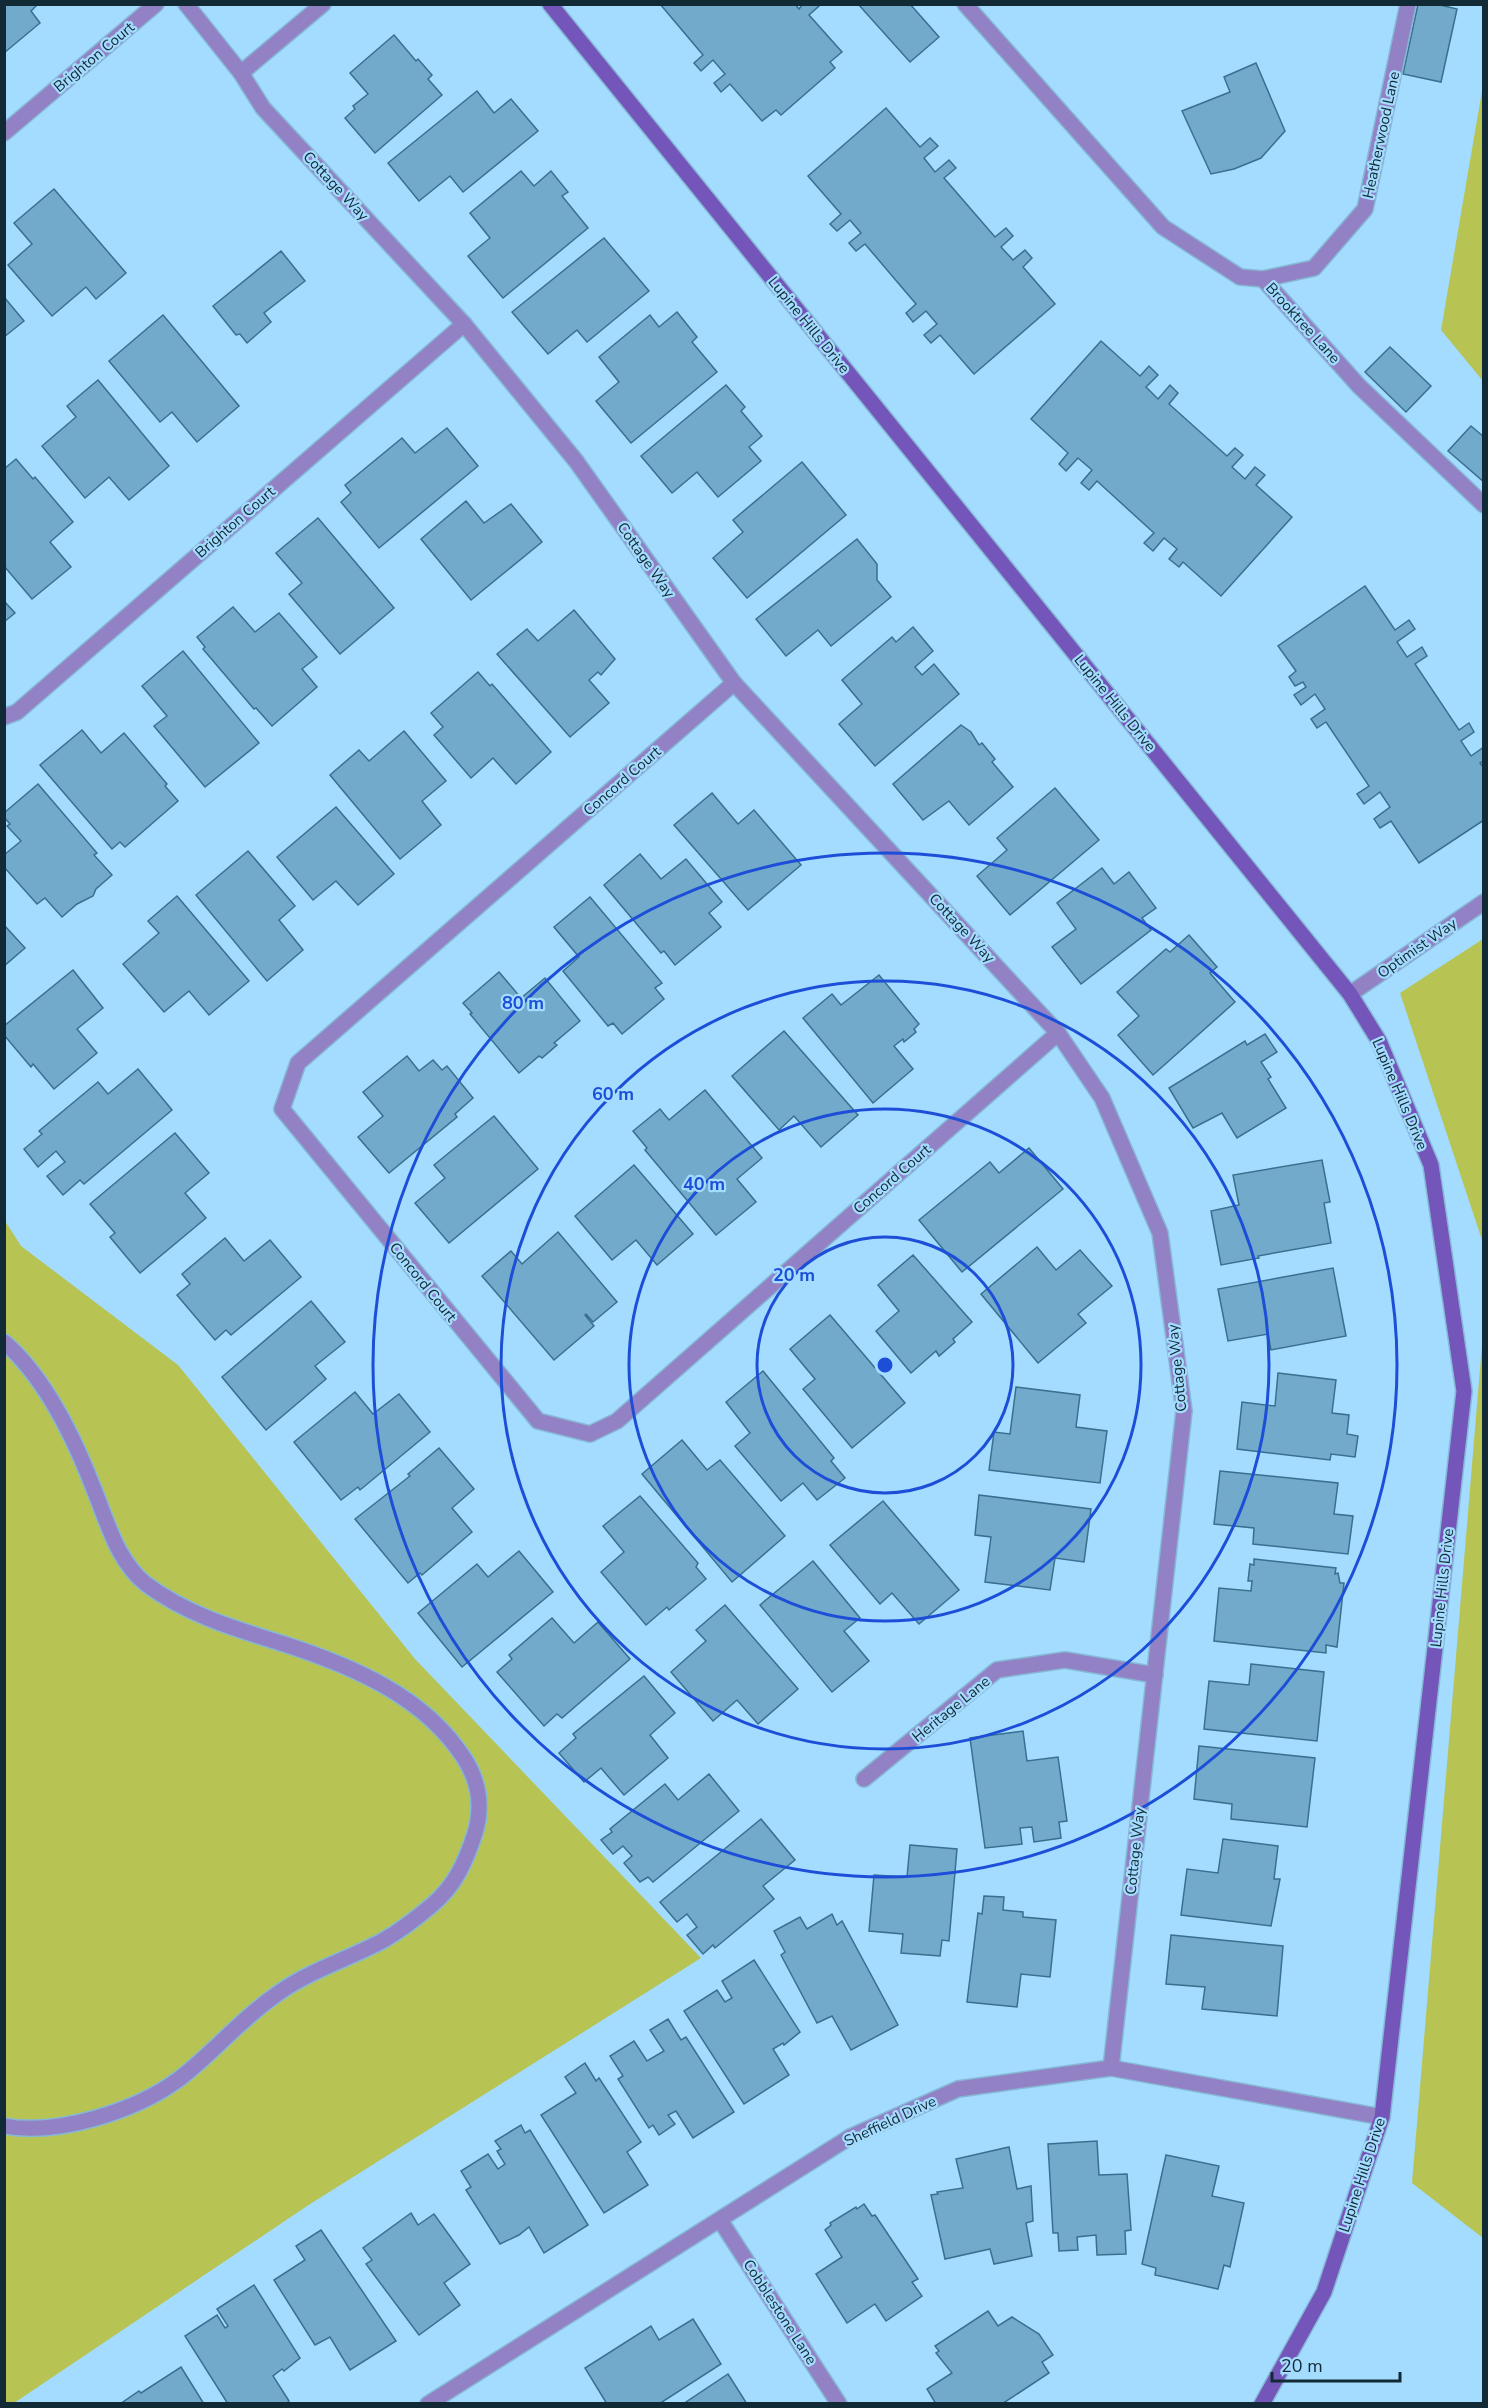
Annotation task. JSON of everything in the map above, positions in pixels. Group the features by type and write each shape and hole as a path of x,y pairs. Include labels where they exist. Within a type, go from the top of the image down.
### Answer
{"street":[{"name":"Brighton Court","path":"4,133 156,4"},
{"name":"Cottage Way","path":"186,4 241,73 262,108 464,324 576,461 734,683 1058,1033 1102,1098 1160,1233 1184,1411 1111,2068"},
{"path":"241,73 323,4"},
{"name":"Lupine Hills Drive","path":"550,4 1350,994 1378,1041 1431,1165 1464,1392 1383,2117 1324,2292 1262,2403"},
{"name":"Brooktree Lane","path":"965,4 1163,227 1240,278 1263,279 1359,386 1484,505"},
{"name":"Heatherwood Lane","path":"1263,279 1314,268 1365,209 1408,4"},
{"name":"Brighton Court","path":"4,717 17,712 464,324"},
{"name":"Concord Court","path":"734,683 298,1063 282,1108 538,1421 590,1434 617,1421 1058,1033"},
{"name":"Optimist Way","path":"1350,994 1484,902"},
{"path":"4,1342 35,1377 61,1418 80,1453 124,1560 143,1582 169,1600 208,1619 317,1656 362,1674 396,1692 428,1715 451,1738 469,1766 479,1792 480,1818 469,1852 453,1884 433,1904 385,1939 299,1979 275,1995 246,2018 176,2082 144,2100 93,2119 50,2128 4,2126"},
{"name":"Heritage Lane","path":"864,1779 997,1670 1065,1660 1155,1675"},
{"name":"Sheffield Drive","path":"428,2403 850,2137 958,2089 1111,2068 1383,2117"},
{"name":"Cobblestone Lane","path":"720,2220 839,2403"}],"green space":[{"path":"1483,85 1484,381 1441,330"},
{"path":"1483,939 1483,1243 1400,993"},
{"path":"5,1221 21,1246 178,1365 415,1659 701,1958 307,2206 14,2403 5,2403"},
{"path":"1483,1333 1483,2238 1412,2183"}],"building":[{"path":"4,4 38,4 31,11 40,23 4,53"},
{"path":"660,4 795,4 799,9 803,4 818,4 819,6 809,15 842,52 830,62 835,68 781,115 776,110 762,121 730,84 721,92 714,83 725,74 713,60 701,71 694,63 703,55"},
{"path":"858,4 910,4 939,37 910,62"},
{"path":"1418,4 1436,4 1457,9 1441,82 1403,74"},
{"path":"394,35 416,61 418,59 432,75 428,79 442,95 375,153 345,118 355,109 353,106 368,94 350,73"},
{"path":"1256,63 1285,131 1261,158 1234,169 1211,174 1182,111 1230,92 1224,77"},
{"path":"477,91 494,113 511,99 538,131 463,192 450,176 419,201 388,163"},
{"path":"886,108 920,147 930,138 938,146 924,158 935,172 949,160 956,168 944,178 995,237 1006,228 1013,236 1001,247 1013,260 1025,250 1032,258 1023,267 1055,304 974,374 940,335 931,343 924,335 937,324 926,311 913,322 906,313 916,304 865,244 856,251 849,243 861,233 850,220 837,231 830,224 841,214 808,176"},
{"path":"521,171 534,186 551,171 568,192 562,196 588,228 503,298 468,256 490,238 470,213"},
{"path":"54,189 126,273 96,299 86,287 52,316 8,265 32,244 14,223"},
{"path":"604,238 649,291 587,342 577,330 548,354 512,312"},
{"path":"281,251 305,281 264,313 271,322 247,343 240,334 236,335 213,306"},
{"path":"4,297 24,321 4,337"},
{"path":"677,312 697,337 692,342 717,372 631,443 596,401 619,382 599,357 650,315 659,327"},
{"path":"163,315 239,406 197,442 172,412 160,422 109,361"},
{"path":"1101,341 1140,376 1149,366 1158,375 1146,387 1158,399 1170,385 1178,393 1169,404 1227,456 1235,448 1243,455 1232,467 1245,479 1255,467 1265,475 1256,485 1292,517 1221,596 1183,562 1179,567 1169,559 1177,549 1164,538 1153,551 1144,543 1154,533 1097,481 1089,490 1081,483 1092,470 1078,458 1066,471 1059,464 1068,453 1031,419"},
{"path":"1390,347 1431,386 1406,412 1365,372"},
{"path":"98,380 169,466 129,500 109,477 85,498 42,446 76,417 67,406"},
{"path":"726,385 745,407 741,411 762,436 749,447 761,461 718,497 697,472 672,493 641,456"},
{"path":"1471,426 1484,437 1484,482 1448,451"},
{"path":"447,428 478,466 379,548 341,502 351,493 345,485 402,438 415,453"},
{"path":"16,459 33,479 35,477 73,522 50,542 71,567 32,599 4,566 4,469"},
{"path":"802,462 846,515 747,598 713,558 743,532 733,520"},
{"path":"466,501 484,523 511,504 542,542 471,600 421,539"},
{"path":"318,518 394,608 340,654 289,594 302,583 276,553"},
{"path":"857,539 877,564 877,580 891,597 831,646 818,630 786,656 756,619"},
{"path":"1365,586 1395,630 1409,620 1415,629 1397,642 1407,657 1422,647 1427,656 1415,664 1459,730 1469,723 1474,732 1461,741 1471,756 1484,747 1484,761 1480,763 1484,768 1484,820 1419,863 1391,821 1380,828 1374,819 1390,807 1380,792 1364,804 1357,794 1369,786 1326,722 1317,728 1311,719 1325,709 1315,694 1301,705 1294,695 1306,687 1303,682 1295,686 1289,677 1296,671 1278,646"},
{"path":"4,601 15,613 4,622"},
{"path":"233,607 255,632 279,613 317,657 302,669 317,687 272,726 256,708 254,709 203,649 205,647 197,637"},
{"path":"574,610 615,659 601,675 598,672 589,680 609,703 570,737 497,654 527,629 538,641"},
{"path":"913,627 933,651 915,667 922,675 934,664 959,694 875,766 839,724 862,704 842,680 892,637 896,642"},
{"path":"183,651 259,743 205,787 154,726 167,716 142,686"},
{"path":"478,672 490,686 492,684 551,752 516,784 493,758 471,778 434,735 443,727 431,713"},
{"path":"961,725 971,732 979,745 982,743 995,759 992,762 1013,787 969,825 949,801 923,820 893,784"},
{"path":"82,730 101,753 124,733 167,784 165,786 178,801 125,847 120,842 112,849 40,765"},
{"path":"404,731 446,781 422,801 441,825 400,859 330,775 359,750 369,761"},
{"path":"38,784 97,853 94,855 112,875 96,889 93,896 77,904 62,917 45,898 37,904 4,867 4,855 21,841 7,826 10,824 4,817 4,813"},
{"path":"1055,788 1099,840 1010,915 977,876 1007,850 997,838"},
{"path":"712,793 738,824 754,810 801,865 748,910 674,825"},
{"path":"336,807 394,874 358,905 336,881 313,900 277,857"},
{"path":"248,851 295,906 279,920 303,950 267,981 196,895"},
{"path":"640,854 661,879 686,859 722,902 709,913 721,927 675,965 664,951 661,953 604,885"},
{"path":"1102,868 1114,884 1129,872 1156,908 1142,918 1151,930 1081,984 1052,947 1076,929 1057,903"},
{"path":"177,896 249,981 209,1015 189,991 164,1012 123,964 159,933 148,921"},
{"path":"590,897 662,983 655,988 664,999 622,1034 613,1023 608,1026 563,971 579,957 554,927"},
{"path":"4,925 25,948 4,966"},
{"path":"1189,935 1217,967 1210,973 1235,1002 1153,1075 1118,1035 1139,1016 1117,992 1166,949 1170,952"},
{"path":"73,970 103,1008 77,1029 97,1053 54,1089 33,1064 31,1067 4,1035 4,1026"},
{"path":"499,972 521,998 545,978 580,1021 554,1043 557,1045 542,1058 539,1056 519,1073 463,1003"},
{"path":"879,975 919,1024 914,1029 916,1032 904,1042 903,1039 894,1046 913,1069 873,1103 803,1018 832,994 841,1005"},
{"path":"784,1031 858,1115 821,1147 794,1116 779,1130 732,1076"},
{"path":"1265,1034 1277,1052 1261,1062 1271,1077 1268,1079 1286,1108 1237,1138 1222,1113 1193,1128 1169,1088 1245,1041 1247,1045"},
{"path":"407,1056 419,1071 433,1060 442,1070 447,1066 473,1098 455,1114 457,1117 389,1173 358,1137 383,1116 363,1092"},
{"path":"138,1069 172,1110 84,1184 80,1180 63,1195 47,1176 65,1162 56,1151 38,1167 24,1149 42,1134 39,1131 98,1082 108,1094"},
{"path":"705,1090 762,1158 737,1179 756,1202 716,1235 645,1150 647,1148 633,1131 660,1109 669,1120"},
{"path":"494,1116 538,1169 449,1243 415,1203 445,1178 434,1165"},
{"path":"175,1133 209,1173 185,1193 206,1218 140,1273 110,1237 115,1233 90,1204"},
{"path":"1029,1148 1063,1189 962,1272 919,1220 990,1162 999,1173"},
{"path":"1322,1160 1330,1202 1324,1203 1331,1243 1221,1265 1211,1211 1239,1205 1233,1175"},
{"path":"634,1165 693,1234 657,1265 636,1240 612,1260 575,1216"},
{"path":"558,1232 617,1302 593,1322 586,1314 594,1326 554,1360 482,1276 511,1251 522,1264"},
{"path":"225,1238 244,1261 270,1240 301,1277 231,1335 226,1330 215,1340 177,1295 190,1284 182,1274"},
{"path":"1037,1247 1056,1270 1080,1250 1112,1286 1078,1314 1086,1323 1038,1363 981,1294"},
{"path":"913,1255 972,1322 939,1356 936,1351 911,1373 876,1331 899,1311 878,1285"},
{"path":"1333,1268 1346,1336 1271,1350 1268,1334 1228,1341 1218,1289"},
{"path":"311,1301 345,1342 315,1366 326,1379 266,1430 222,1377"},
{"path":"830,1315 905,1403 852,1448 803,1389 815,1379 790,1349"},
{"path":"763,1371 834,1458 831,1461 845,1478 817,1500 803,1483 781,1501 735,1446 750,1433 726,1402"},
{"path":"1278,1373 1336,1380 1332,1413 1349,1415 1347,1434 1358,1436 1355,1457 1331,1454 1330,1460 1237,1449 1242,1402 1275,1406"},
{"path":"1016,1387 1080,1395 1076,1427 1107,1431 1100,1483 989,1470 994,1432 1010,1434"},
{"path":"355,1392 373,1414 399,1394 430,1432 360,1490 358,1487 341,1500 294,1442"},
{"path":"682,1440 707,1470 720,1460 785,1536 732,1582 642,1474"},
{"path":"439,1448 474,1489 452,1508 472,1532 422,1575 420,1573 408,1583 355,1519 410,1476 408,1474"},
{"path":"1220,1471 1338,1483 1334,1514 1353,1516 1348,1554 1253,1544 1254,1528 1214,1524"},
{"path":"979,1495 1091,1509 1084,1562 1055,1558 1050,1590 985,1582 991,1537 975,1535"},
{"path":"640,1496 698,1563 696,1567 706,1579 669,1610 667,1607 646,1625 601,1572 624,1552 603,1526"},
{"path":"883,1501 959,1590 919,1624 892,1593 880,1604 830,1545"},
{"path":"519,1551 553,1592 462,1667 418,1613 477,1564 488,1577"},
{"path":"1254,1559 1336,1568 1335,1574 1338,1573 1340,1583 1344,1583 1337,1647 1326,1645 1326,1653 1214,1641 1219,1588 1251,1591 1252,1581 1248,1581 1250,1564 1254,1565"},
{"path":"813,1561 860,1618 844,1631 869,1661 832,1692 760,1605"},
{"path":"725,1605 798,1689 758,1724 737,1700 713,1721 671,1672 706,1641 696,1630"},
{"path":"552,1618 574,1643 598,1622 630,1659 562,1718 557,1714 544,1726 497,1672 512,1659 509,1655"},
{"path":"1251,1664 1324,1672 1317,1741 1204,1729 1209,1681 1249,1685"},
{"path":"644,1676 675,1713 650,1735 668,1758 624,1795 601,1768 584,1782 559,1753 576,1738 573,1734"},
{"path":"1023,1731 1027,1761 1058,1757 1067,1821 1059,1822 1061,1838 1034,1842 1032,1827 1020,1828 1022,1844 985,1848 970,1738"},
{"path":"1199,1746 1315,1758 1307,1827 1231,1819 1232,1804 1194,1799"},
{"path":"709,1774 739,1811 653,1882 648,1877 640,1882 624,1863 632,1856 623,1846 613,1854 601,1840 612,1832 610,1829 665,1784 678,1800"},
{"path":"761,1819 795,1860 763,1886 774,1899 715,1948 713,1945 703,1954 687,1935 697,1927 687,1914 677,1922 660,1902"},
{"path":"1223,1839 1278,1846 1274,1879 1280,1879 1271,1926 1181,1915 1187,1869 1218,1873"},
{"path":"910,1845 957,1849 949,1941 942,1940 940,1956 901,1953 903,1934 869,1931 874,1875 907,1877"},
{"path":"984,1896 1004,1897 1003,1910 1023,1912 1023,1917 1056,1920 1050,1977 1021,1974 1017,2007 967,2002 978,1913 982,1914"},
{"path":"832,1914 837,1925 842,1921 898,2025 851,2050 832,2016 817,2023 781,1955 785,1952 774,1931 800,1917 807,1929"},
{"path":"1171,1935 1283,1946 1277,2016 1202,2009 1205,1987 1166,1984"},
{"path":"754,1960 800,2032 784,2045 783,2043 773,2049 789,2075 744,2104 684,2011 717,1990 725,2002 732,1998 722,1981"},
{"path":"668,2019 681,2040 686,2037 734,2112 693,2138 676,2111 668,2115 675,2124 659,2135 653,2125 649,2128 618,2079 623,2076 610,2056 634,2041 647,2061 664,2051 650,2030"},
{"path":"585,2063 596,2081 599,2078 641,2142 627,2152 648,2185 604,2213 541,2115 576,2093 565,2077"},
{"path":"521,2125 525,2133 530,2130 588,2225 544,2253 529,2227 519,2235 500,2244 466,2190 471,2187 461,2171 488,2154 498,2169 505,2164 497,2151 501,2149 495,2141"},
{"path":"1097,2141 1099,2175 1127,2174 1131,2230 1125,2231 1126,2254 1097,2255 1096,2235 1077,2237 1078,2250 1059,2251 1058,2233 1053,2233 1048,2144"},
{"path":"1009,2147 1017,2189 1031,2186 1033,2221 1026,2223 1032,2256 994,2264 990,2249 945,2259 931,2195 963,2188 956,2159"},
{"path":"1166,2155 1219,2166 1212,2196 1244,2203 1230,2267 1224,2265 1218,2289 1155,2275 1156,2268 1142,2264"},
{"path":"864,2204 872,2216 875,2215 918,2279 912,2282 922,2296 886,2321 875,2304 847,2323 816,2274 842,2257 825,2230 831,2225 830,2223"},
{"path":"411,2213 418,2225 434,2214 470,2264 444,2283 460,2305 419,2335 366,2264 372,2260 363,2248"},
{"path":"321,2230 396,2341 350,2370 330,2337 315,2345 274,2280 305,2260 296,2246"},
{"path":"254,2285 300,2358 284,2371 282,2369 273,2376 289,2401 286,2404 228,2404 185,2336 217,2315 225,2328 228,2326 217,2309"},
{"path":"988,2311 998,2326 1012,2317 1039,2334 1053,2355 1042,2362 1049,2373 1002,2404 936,2404 927,2389 952,2373 936,2353 939,2351 935,2346"},
{"path":"693,2319 721,2364 659,2404 607,2404 585,2368 651,2326 659,2340"},
{"path":"181,2367 204,2404 120,2404 139,2391 141,2393"},
{"path":"728,2374 747,2404 683,2404"}]}
